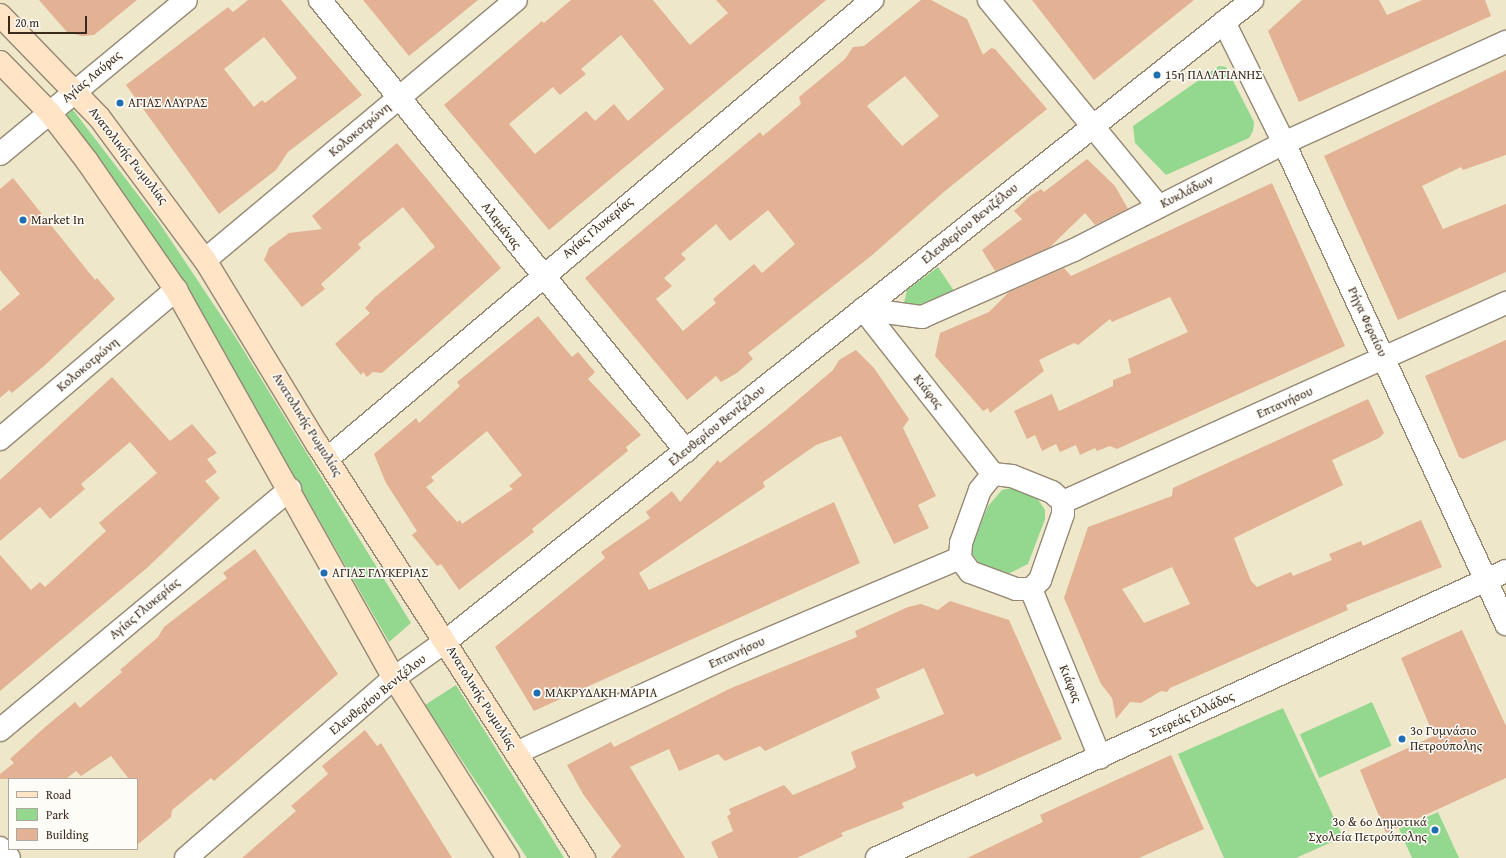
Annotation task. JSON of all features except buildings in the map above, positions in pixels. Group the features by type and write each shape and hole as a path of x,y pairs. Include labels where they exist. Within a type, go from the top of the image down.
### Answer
{"main road":[{"name":"Ανατολικής Ρωμυλίας","path":"0,15 75,90 120,142 205,260 327,459 446,641 516,754 584,858"},
{"path":"0,62 50,113 116,201 176,290 290,489 394,678 508,858"}],"street":[{"name":"Αγίας Λαύρας","path":"0,154 50,113 75,90 186,0"},
{"name":"Αλαμάνας","path":"320,0 400,97 540,276 686,451"},
{"name":"Κολοκοτρώνη","path":"205,260 516,0"},
{"name":"Αγίας Γλυκερίας","path":"327,459 540,276 872,0"},
{"path":"989,0 1094,125 1158,206"},
{"name":"Ελευθερίου Βενιζέλου","path":"186,858 394,678 446,641 1252,0"},
{"name":"Ρήγα Φεραίου","path":"1224,22 1284,143 1506,624"},
{"name":"Κυκλάδων","path":"863,309 922,316 1074,250 1284,143 1506,42"},
{"name":"Κολοκοτρώνη","path":"0,439 176,290"},
{"name":"Επτανήσου","path":"1063,502 1506,303"},
{"name":"Κιάφας","path":"863,309 993,474"},
{"path":"993,474 1012,476 1052,492 1063,502 1063,514 1040,580 1031,589 1016,589 970,572 960,558 961,544 980,490 993,474"},
{"name":"Αγίας Γλυκερίας","path":"0,730 290,489"},
{"name":"Επτανήσου","path":"516,754 740,651 960,558"},
{"name":"Στερεάς Ελλάδος","path":"877,858 1506,571"},
{"name":"Κιάφας","path":"1031,589 1100,757"},
{"path":"0,848 8,858"}],"green space":[{"path":"1219,66 1226,67 1254,122 1253,131 1249,138 1166,175 1135,143 1133,126"},
{"path":"70,106 158,221 236,338 411,623 389,642 222,350 61,113"},
{"path":"938,267 954,291 910,308 904,303 907,290"},
{"path":"1011,488 1037,498 1045,510 1045,519 1028,564 1008,574 981,565 973,555 972,545 988,506 1002,490"},
{"path":"456,685 564,858 527,858 425,705"},
{"path":"1372,702 1392,746 1319,778 1300,734"},
{"path":"1283,708 1343,837 1296,858 1224,858 1178,754"},
{"path":"1438,812 1459,858 1412,858 1399,829"}],"place":[{"name":"15η ΠΑΛΑΤΙΑΝΗΣ","path":"1157,75"},
{"name":"ΑΓΙΑΣ ΛΑΥΡΑΣ","path":"120,103"},
{"name":"Market In","path":"23,220"},
{"name":"ΑΓΙΑΣ ΓΛΥΚΕΡΙΑΣ","path":"324,573"},
{"name":"ΜΑΚΡΥΔΑΚΗ ΜΑΡΙΑ","path":"537,693"},
{"name":"3ο Γυμνάσιο Πετρούπολης","path":"1402,739"},
{"name":"3ο & 6ο Δημοτικά Σχολεία Πετρούπολης","path":"1435,830"}]}
